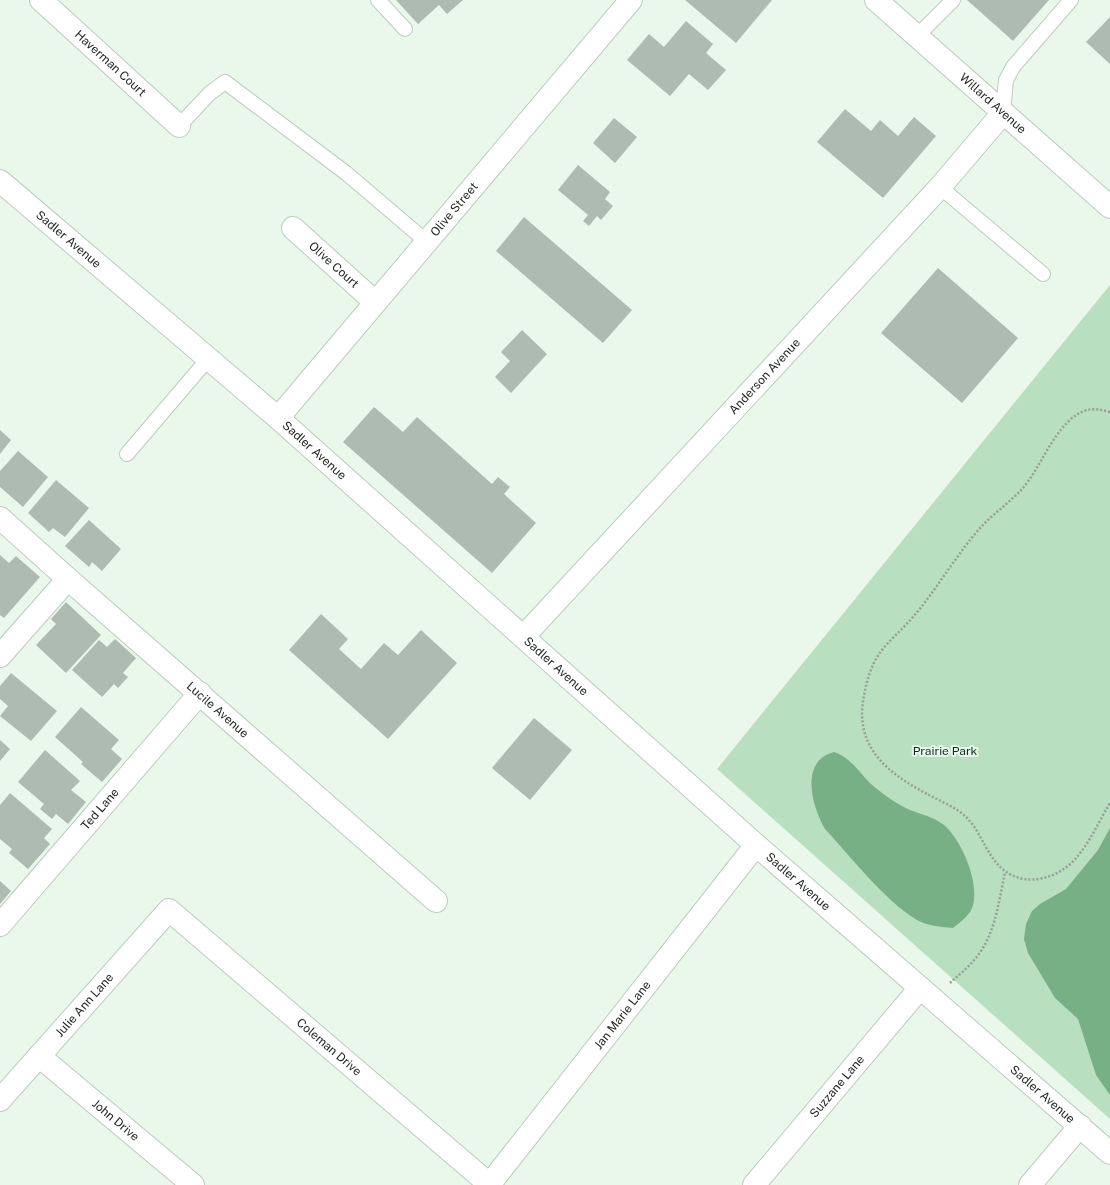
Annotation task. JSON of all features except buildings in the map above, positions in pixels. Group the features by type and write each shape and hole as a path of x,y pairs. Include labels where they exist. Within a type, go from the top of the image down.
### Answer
{"street":[{"name":"Haverman Court","path":"41,0 179,126"},
{"name":"Olive Street","path":"278,418 630,0"},
{"name":"Willard Avenue","path":"876,0 1003,113 1109,203"},
{"name":"Anderson Avenue","path":"524,636 940,187 1003,113"},
{"name":"Sadler Avenue","path":"0,181 278,418 524,636 756,845 1110,1153"},
{"name":"Olive Court","path":"293,228 375,302"},
{"name":"Lucile Avenue","path":"0,518 68,580 436,902"},
{"path":"0,656 68,580"},
{"name":"Ted Lane","path":"0,925 200,694"},
{"name":"Jan Marie Lane","path":"489,1184 756,845"},
{"name":"Coleman Drive","path":"169,910 489,1184"},
{"name":"Julie Ann Lane","path":"0,1100 169,910"},
{"name":"Suzzane Lane","path":"754,1185 927,994"},
{"name":"John Drive","path":"39,1056 193,1185"},
{"path":"1030,1185 1080,1126"}],"lane":[{"path":"378,0 404,29"},
{"path":"916,37 953,0"},
{"path":"1003,113 1006,80 1013,67 1071,0"},
{"path":"179,126 210,93 225,82 346,172 427,242"},
{"path":"940,187 1043,274"},
{"path":"127,454 208,359"}],"path":[{"path":"1110,412 1098,409 1087,410 1075,416 1067,424 1023,488 982,526 914,616 878,655 864,692 862,714 868,744 879,761 896,776 952,807 967,818 995,861 1005,872 1016,876 1031,880 1047,878 1065,869 1075,861 1085,848 1110,803"},
{"path":"927,994 975,958 989,936 995,918 1005,872"}],"green space":[{"name":"Prairie Park","path":"1110,285 1110,1119 717,769"}],"shaded area":[{"path":"834,752 852,763 877,789 893,800 907,809 934,819 944,825 951,832 963,852 972,876 974,887 974,898 969,914 953,928 926,924 905,912 881,890 825,829 820,820 813,797 812,775 816,765 823,757"},
{"path":"1110,828 1110,1095 1096,1075 1078,1019 1055,998 1028,953 1024,939 1026,924 1032,911 1040,904 1066,889 1098,850"}]}
